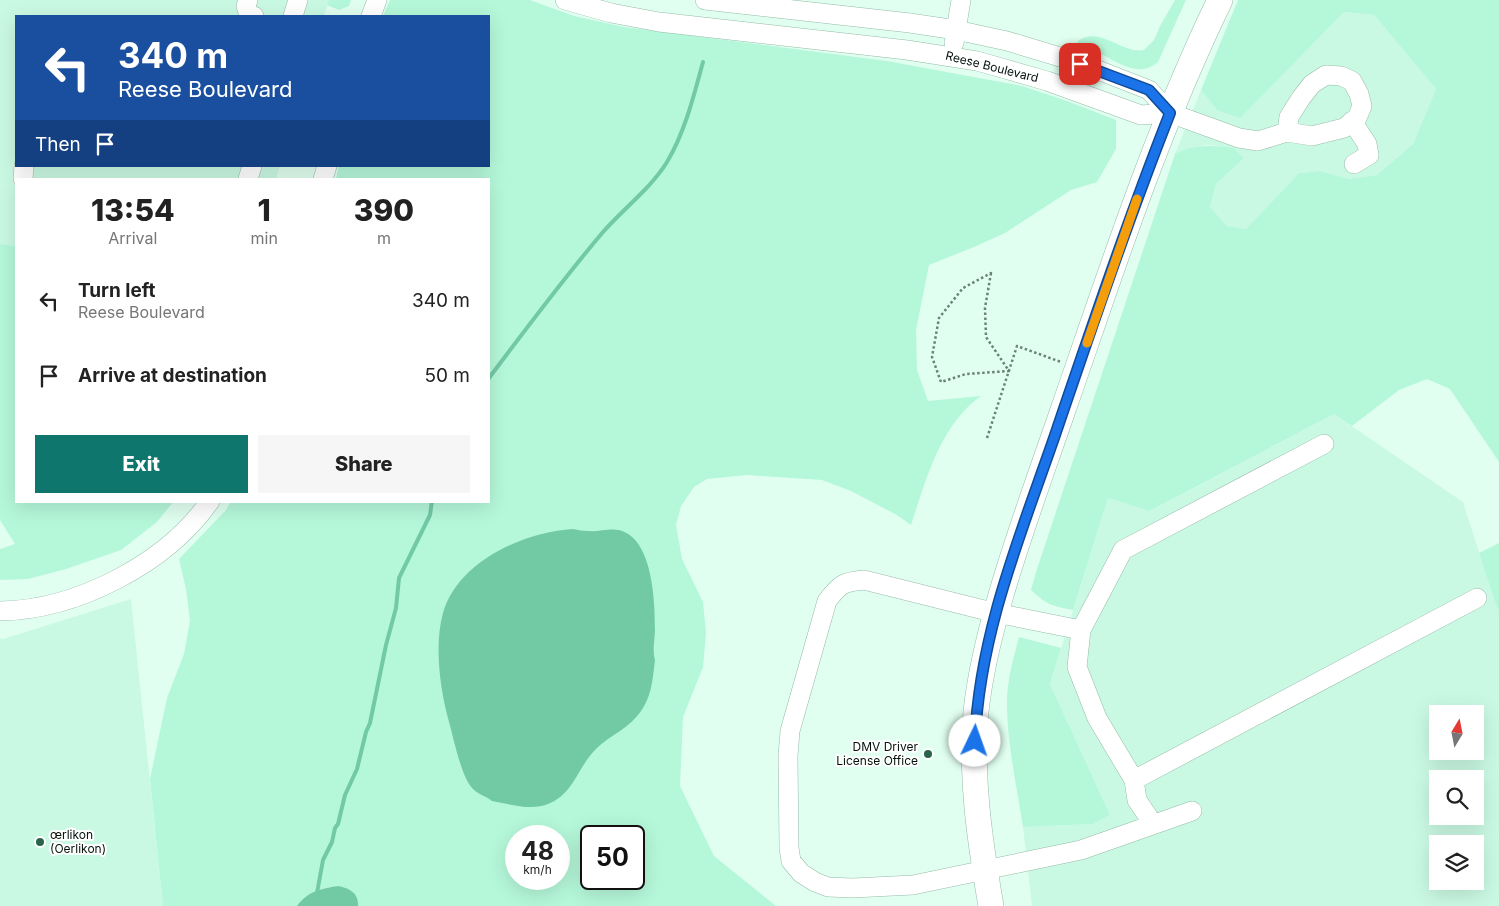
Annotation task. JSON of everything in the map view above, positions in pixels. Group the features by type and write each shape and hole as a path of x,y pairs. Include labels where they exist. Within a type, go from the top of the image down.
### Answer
{"main road":[{"path":"992,906 985,871 977,803 975,731 980,684 996,613 1023,524 1138,196 1170,113 1220,0"}],"street":[{"path":"293,15 298,0"},
{"path":"371,15 377,0"},
{"name":"Reese Boulevard","path":"565,0 611,13 659,22 907,50 952,57 1000,67 1047,80 1141,115 1170,113"},
{"path":"705,0 813,6 956,30 1007,41 1055,55 1149,90 1170,113 1239,138 1258,141 1286,132 1312,136 1344,128 1357,118 1362,106 1359,94 1352,81 1341,76 1326,75 1312,84 1289,117 1286,132"},
{"path":"952,57 961,0"},
{"path":"1352,121 1367,144 1369,156 1354,164"},
{"path":"1153,824 1137,800 1134,780 1097,718 1077,667 1081,630 1123,550 1324,444"},
{"path":"0,611 31,608 68,600 92,591 129,572 164,548 188,527 208,503"},
{"path":"1081,630 996,613 864,580 847,581 836,589 827,600 790,731 788,756 789,848 791,861 801,873 815,882 828,887 853,888 913,885 1081,850 1192,811"},
{"path":"1134,780 1477,598"}],"path":[{"path":"992,273 985,308 986,338 1009,372 966,374 941,382 932,357 939,318 964,288 992,273"},
{"path":"986,438 1017,346 1078,368"}],"shaded area":[{"path":"0,0 329,0 324,15 15,15 15,167 280,167 276,178 15,178 15,246 0,244"},
{"path":"329,0 351,0 349,6 339,10 327,5"},
{"path":"390,0 530,0 574,16 624,27 887,61 1022,86 1116,120 1116,149 1097,182 1071,190 1005,233 929,265 916,330 917,370 928,401 981,396 956,421 939,448 911,525 897,515 851,491 822,480 747,475 707,479 694,487 681,506 676,525 682,559 703,602 706,633 703,667 683,717 680,786 714,856 776,906 163,906 150,779 167,698 184,654 190,621 186,589 179,559 226,510 230,503 490,503 490,178 336,178 339,167 490,167 490,15 383,15"},
{"path":"1175,0 1186,0 1158,62 1151,67 1136,69 1128,67 1077,44 1078,41 1086,37 1094,36 1127,48 1144,50 1154,40"},
{"path":"1238,0 1499,0 1499,462 1450,389 1427,379 1399,390 1352,426 1334,414 1150,511 1108,498 1073,610 1055,606 1041,599 1031,590 1175,154 1189,148 1219,146 1234,148 1244,158 1216,184 1210,207 1227,226 1246,229 1299,173 1320,171 1349,179 1377,175 1413,144 1436,89 1374,15 1344,12 1240,118 1217,110 1201,90"},
{"path":"1344,12 1374,15 1436,89 1413,144 1377,175 1349,179 1320,171 1299,173 1246,229 1227,226 1210,207 1216,184 1244,158 1234,148 1207,145 1175,154 1201,90 1217,110 1310,45"},
{"path":"0,244 15,246 15,503 172,503 157,522 121,550 66,569 28,579 0,580 0,549 15,544 0,520"},
{"path":"1334,414 1463,502 1497,608 1499,609 1499,906 1032,906 1023,827 1093,824 1110,815 1050,684 1108,498 1151,511"},
{"path":"573,529 582,531 619,530 630,535 639,545 650,572 653,588 655,660 650,691 646,703 638,715 595,750 564,794 556,800 535,807 492,801 473,789 461,767 456,748 443,696 439,668 439,639 443,613 451,595 463,578 478,564 495,553 514,543 534,536"},
{"path":"1499,543 1499,609 1497,608 1479,553"},
{"path":"131,599 163,906 0,906 0,638 3,639"},
{"path":"1019,637 1061,648 1050,684 1110,815 1093,824 1023,827 1011,753 1007,709 1012,663"},
{"path":"338,886 346,888 355,894 358,906 297,906 310,894"}],"waterway":[{"path":"490,377 588,250 661,171 684,126 703,62"},
{"path":"317,893 323,860 332,842 345,795 357,769 370,723 386,645 396,608 399,578 430,515 432,503"}],"slow traffic":[{"path":"1087,343 1137,199"}],"place":[{"name":"DMV Driver License Office","path":"928,754"},
{"name":"œrlikon (Oerlikon)","path":"40,842"}],"route":[{"path":"975,741 976,711 985,657 990,632 1010,566 1138,196 1170,113 1149,90 1080,64"}]}
